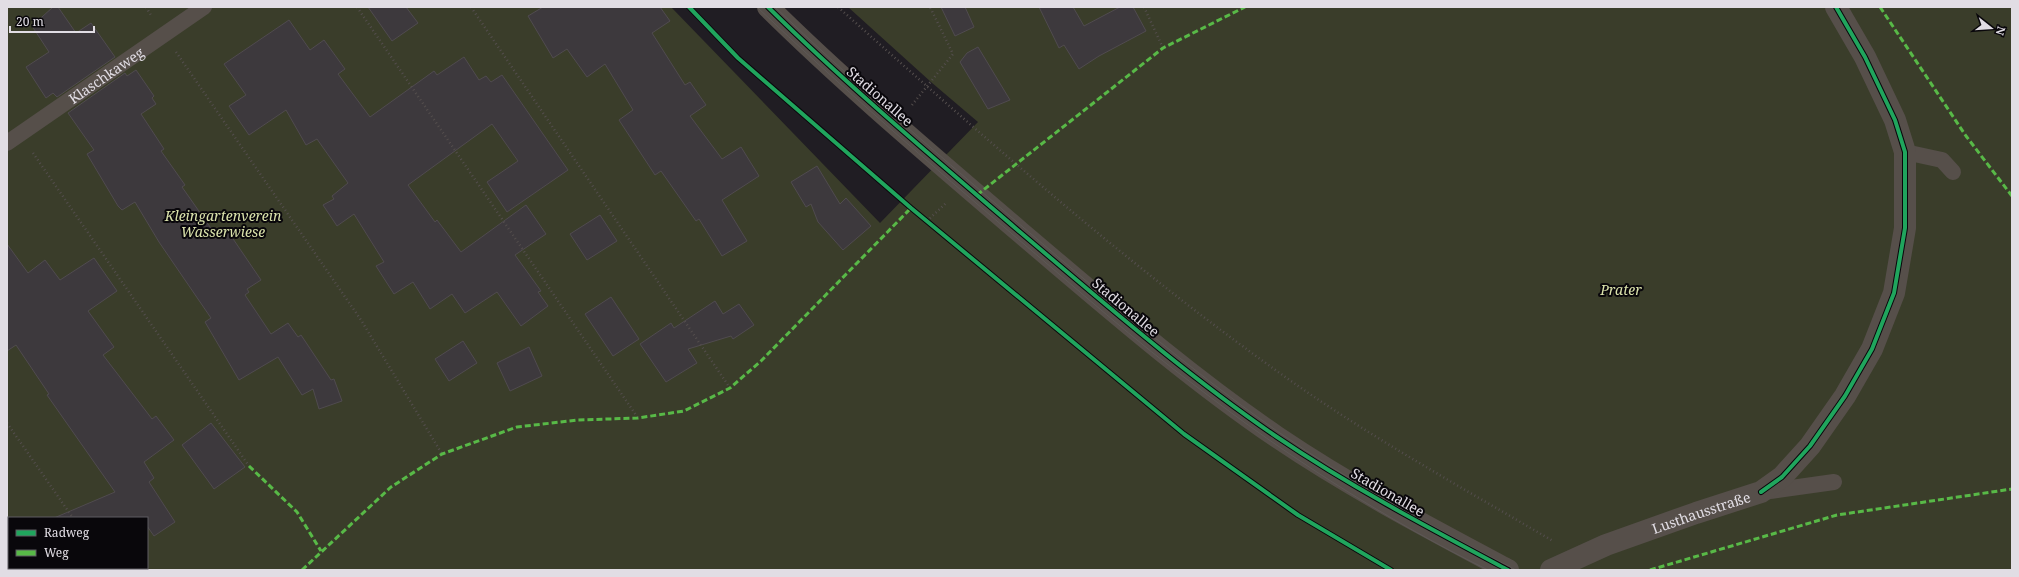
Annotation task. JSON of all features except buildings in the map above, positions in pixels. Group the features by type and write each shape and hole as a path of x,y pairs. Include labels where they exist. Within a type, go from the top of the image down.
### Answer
{"street":[{"name":"Stadionallee","path":"768,7 820,59 1155,346 1220,397 1278,438 1380,502 1508,570"},
{"name":"Lusthausstraße","path":"1551,570 1621,539 1761,492 1782,477 1810,446 1845,396 1872,349 1894,293 1905,228 1905,152 1895,120 1866,57 1836,7"}],"lane":[{"name":"Klaschkaweg","path":"7,143 204,7"},
{"path":"1905,152 1942,160 1953,172"},
{"path":"1761,492 1834,482"}],"path":[{"path":"146,7 361,320 442,454"},
{"path":"358,7 638,418"},
{"path":"471,7 730,388"},
{"path":"838,7 1108,244 1273,369 1362,430 1580,557"},
{"path":"897,124 953,54 930,7"},
{"path":"1144,7 1163,48"},
{"path":"20,134 249,466"},
{"path":"922,217 933,226"},
{"path":"7,423 73,517"}],"green space":[{"name":"Prater","path":"7,7 671,7 880,223 978,122 848,7 2012,7 2012,570 7,570"}],"tram line":[{"path":"757,7 853,96 918,153 1151,352 1231,413 1338,486 1412,530 1488,570"},
{"path":"775,7 862,87 1010,216 1108,299 1242,406 1277,431 1364,487 1424,522 1516,570"}],"marked path":[{"path":"977,195 1163,48 1245,7"},
{"path":"1880,7 1966,136 2012,196"},
{"path":"302,570 391,487 442,454 517,427 578,420 638,418 684,411 730,388 761,361 911,208"},
{"path":"249,466 297,512 321,551"},
{"path":"1650,570 1837,515 2012,489"}],"cycle path":[{"path":"689,7 738,58 911,208 1184,434 1298,515 1391,570"},
{"path":"768,7 860,94 924,150 1114,312 1210,389 1277,437 1333,473 1420,523 1508,570"},
{"path":"1761,492 1782,477 1810,446 1845,396 1872,349 1894,293 1905,228 1905,152 1895,120 1865,57 1836,7"}],"park label":[{"name":"Kleingartenverein Wasserwiese","path":"223,224"}]}
